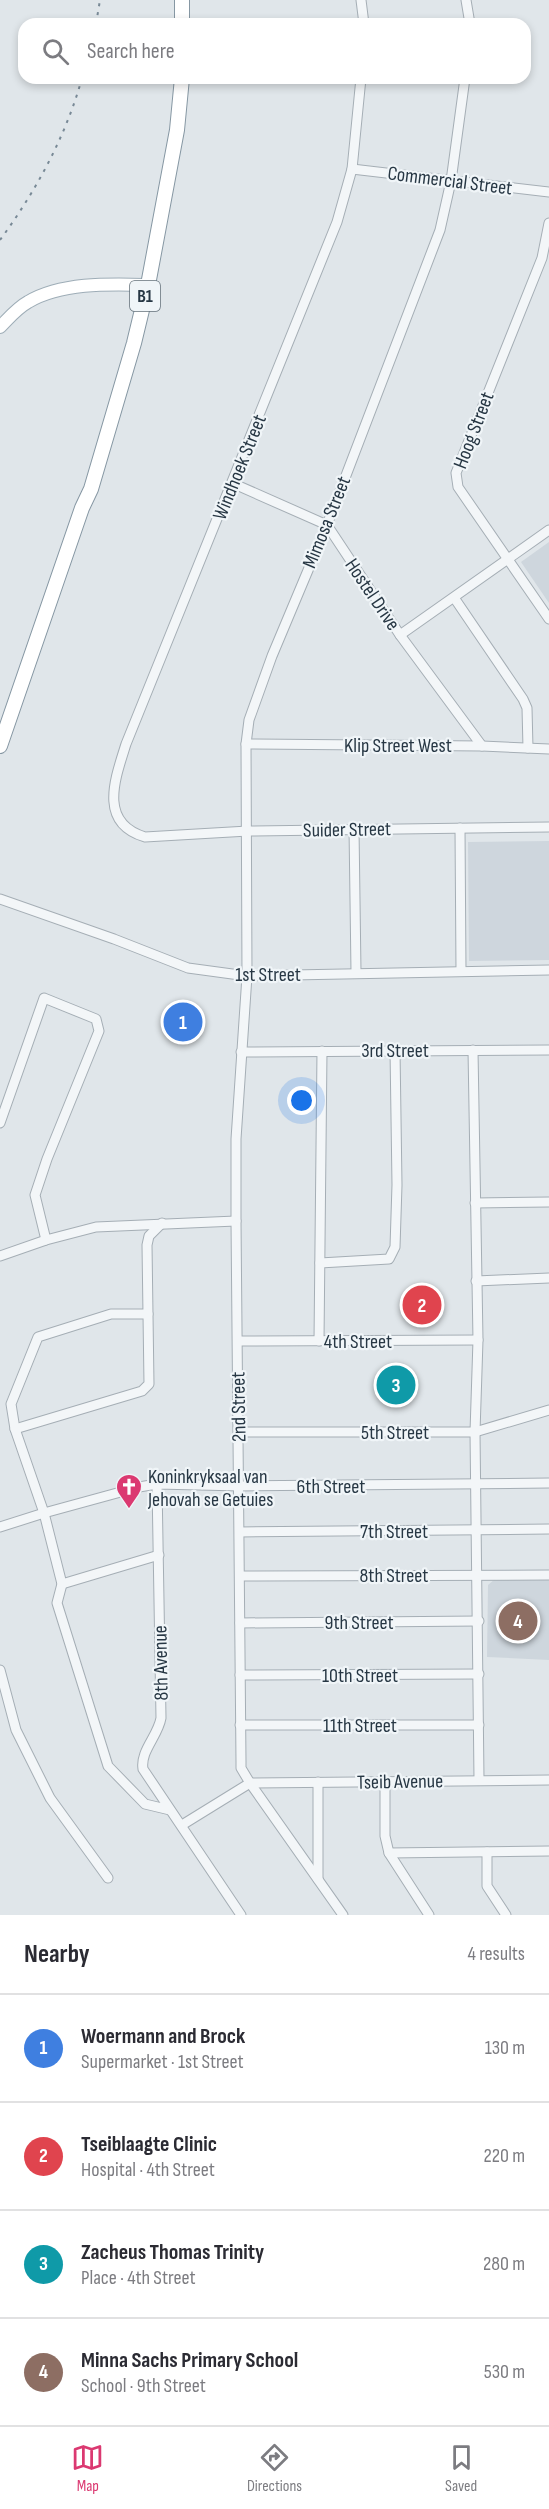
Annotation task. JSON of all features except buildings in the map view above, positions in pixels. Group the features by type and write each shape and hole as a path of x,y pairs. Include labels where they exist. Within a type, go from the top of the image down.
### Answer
{"highway":[{"path":"182,0 182,18"},
{"name":"B1","path":"0,746 82,508 91,489 134,343 175,84"},
{"name":"B1","path":"144,285 177,130 181,84"}],"main road":[{"path":"0,327 16,310 42,295 63,289 89,286 144,285"}],"street":[{"path":"361,0 363,18"},
{"path":"466,0 469,18"},
{"name":"Windhoek Street","path":"145,837 133,834 122,826 116,813 114,799 118,770 126,744 336,222 351,169 360,84"},
{"name":"Mimosa Street","path":"247,976 246,744 249,720 272,656 327,525 440,230 452,181 464,84"},
{"name":"Commercial Street","path":"351,169 549,192"},
{"name":"Hoog Street","path":"549,223 542,258 456,473 459,487 549,619"},
{"path":"232,483 327,525"},
{"name":"Hostel Drive","path":"327,525 400,635 482,746"},
{"path":"400,635 455,599 549,530"},
{"path":"455,599 523,699 527,708 528,748"},
{"name":"Klip Street West","path":"246,744 482,746 549,749"},
{"name":"Suider Street","path":"145,837 354,828 549,827"},
{"path":"354,828 356,972"},
{"path":"460,828 461,971"},
{"name":"1st Street","path":"0,899 110,937 188,968 247,976 356,972 549,970"},
{"name":"2nd Street","path":"247,976 236,1139 241,1768 343,1915"},
{"path":"0,1123 44,998 96,1019 99,1031 47,1159 35,1195 46,1240"},
{"path":"320,1263 389,1259 395,1247 397,1185 395,1050"},
{"path":"473,1050 478,1340 475,1432 478,1530 479,1779"},
{"name":"3rd Street","path":"241,1052 549,1050"},
{"path":"319,1341 322,1051"},
{"path":"475,1203 549,1202"},
{"path":"0,1256 46,1240 96,1227 236,1221"},
{"path":"15,1429 142,1391 149,1384 147,1245 149,1236 162,1223"},
{"path":"476,1281 549,1278"},
{"path":"148,1314 111,1314 38,1337 11,1404 15,1429 44,1512 62,1584 57,1603 108,1766 145,1804 170,1810"},
{"name":"4th Street","path":"238,1341 478,1340"},
{"name":"5th Street","path":"239,1432 475,1432 549,1410"},
{"name":"6th Street","path":"0,1527 44,1512 156,1484 240,1486 549,1483"},
{"name":"8th Avenue","path":"156,1484 161,1718 142,1768 241,1915"},
{"name":"7th Street","path":"240,1532 549,1529"},
{"path":"62,1584 159,1555"},
{"name":"8th Street","path":"240,1575 549,1575"},
{"name":"9th Street","path":"240,1623 479,1621"},
{"path":"0,1670 16,1730 50,1798 108,1878"},
{"name":"10th Street","path":"240,1675 479,1674"},
{"name":"11th Street","path":"240,1725 479,1725"},
{"name":"Tseib Avenue","path":"250,1783 549,1780"},
{"path":"385,1781 385,1836 389,1853 429,1915"},
{"path":"318,1782 318,1879"},
{"path":"182,1825 250,1783"},
{"path":"389,1853 549,1851"},
{"path":"487,1852 487,1886 506,1915"}],"shaded area":[{"path":"549,542 549,603 521,562"},
{"path":"549,841 549,960 469,961 468,842"},
{"path":"495,1579 549,1579 549,1660 487,1657 488,1585"}],"railway":[{"path":"97,18 100,0"},
{"path":"0,240 38,183 68,121 80,84"}],"place":[{"name":"Woermann and Brock","path":"183,1022"},
{"name":"Tseiblaagte Clinic","path":"422,1305"},
{"name":"Zacheus Thomas Trinity","path":"396,1385"},
{"name":"Koninkryksaal van Jehovah se Getuies","path":"129,1510"},
{"name":"Minna Sachs Primary School","path":"518,1621"}]}
